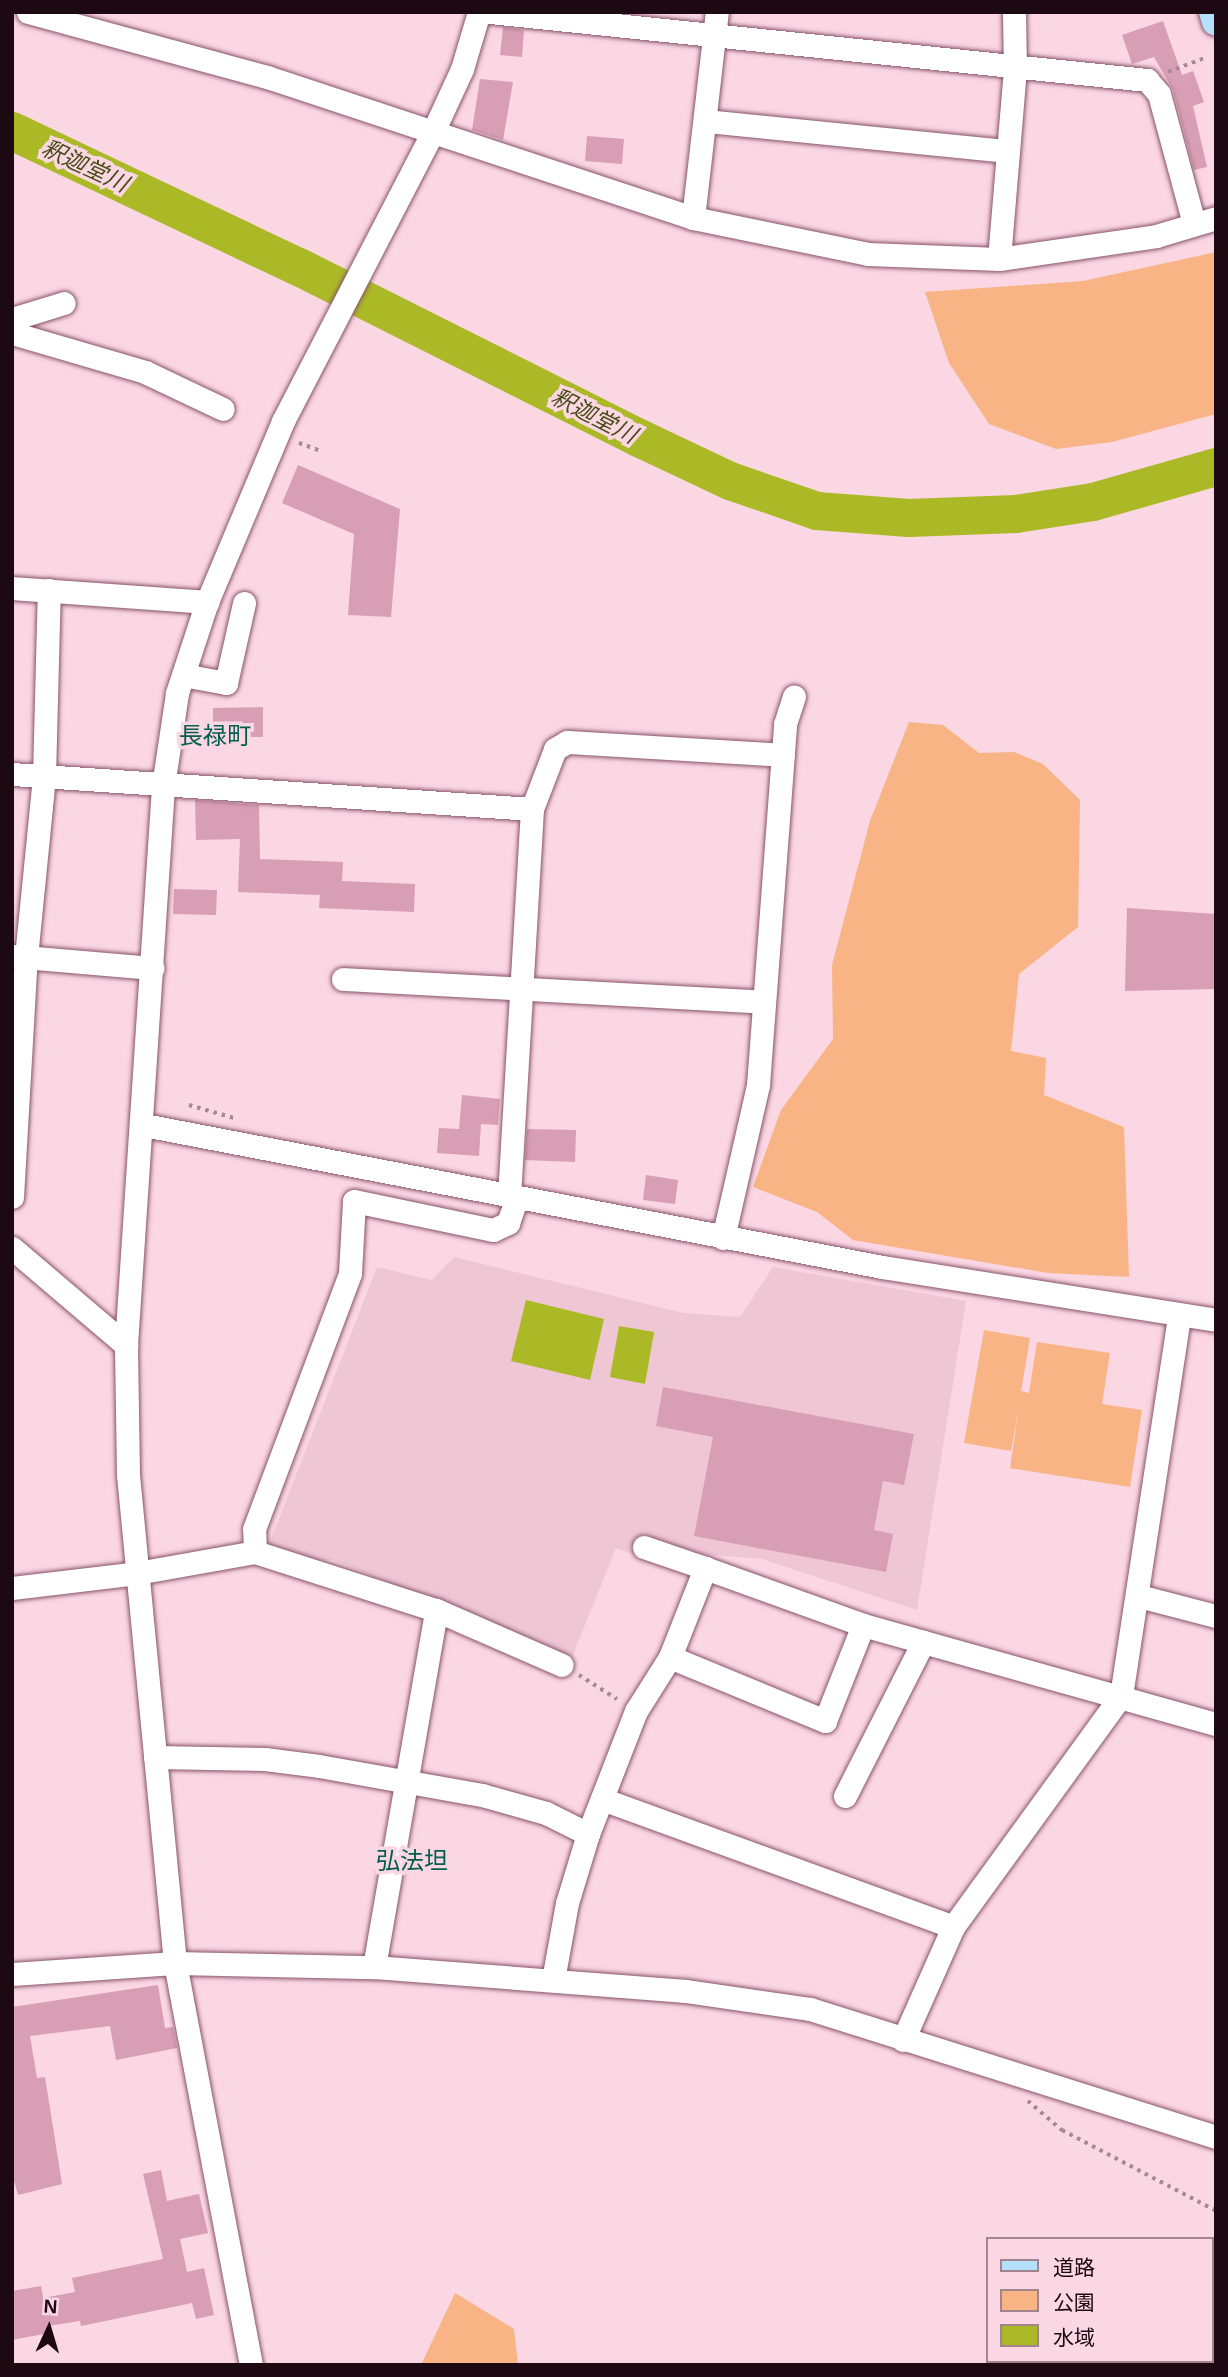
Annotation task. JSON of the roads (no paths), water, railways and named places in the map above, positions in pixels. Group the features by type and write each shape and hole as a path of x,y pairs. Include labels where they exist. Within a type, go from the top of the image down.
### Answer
{"main road":[{"path":"1213,12 1216,22"}],"street":[{"path":"28,12 267,77 432,134 693,218 868,254 999,260 1096,247 1205,221 1159,94 1147,80 1015,70 490,12"},
{"path":"251,2365 175,1963 128,1474 126,1345 144,1125 163,786 183,675 207,602 283,421 432,134 461,69 479,12"},
{"path":"693,218 717,12"},
{"path":"999,260 1015,70 1014,12"},
{"path":"706,121 1007,151"},
{"path":"12,319 64,303"},
{"path":"12,333 145,372 223,409"},
{"path":"12,588 207,602"},
{"path":"12,1197 19,957 44,776 49,590"},
{"path":"183,675 226,683 244,603"},
{"path":"723,1238 758,1085 762,1002 785,724 794,696"},
{"path":"254,1552 254,1529 350,1273 354,1200 493,1230 508,1223 513,1197 532,809 555,749 567,742 783,755"},
{"path":"12,774 532,809"},
{"path":"19,957 152,968"},
{"path":"343,979 762,1002"},
{"path":"144,1125 723,1238 1216,1320"},
{"path":"12,1248 126,1345"},
{"path":"903,2040 953,1927 1121,1696 1139,1596 1180,1316"},
{"path":"644,1547 863,1625 1216,1724"},
{"path":"12,1587 137,1573 254,1552 436,1610 562,1665"},
{"path":"553,1980 567,1903 588,1834 636,1711 670,1657 705,1568"},
{"path":"1139,1596 1216,1616"},
{"path":"374,1967 436,1610"},
{"path":"670,1657 825,1721 863,1625"},
{"path":"845,1796 923,1642"},
{"path":"155,1757 265,1759 482,1795 545,1813 588,1834"},
{"path":"602,1800 953,1927"},
{"path":"13,1967 175,1963 374,1967 686,1991 810,2009 1216,2137"}],"water":[{"path":"526,1300 604,1319 590,1380 511,1361"},
{"path":"619,1326 654,1332 645,1384 610,1377"}],"waterway":[{"name":"釈迦堂川","path":"12,131 299,267 730,481 817,511 909,518 1016,514 1093,502 1216,467"}],"district":[{"name":"長禄町","path":"215,736"},
{"name":"弘法坦","path":"412,1861"}]}
